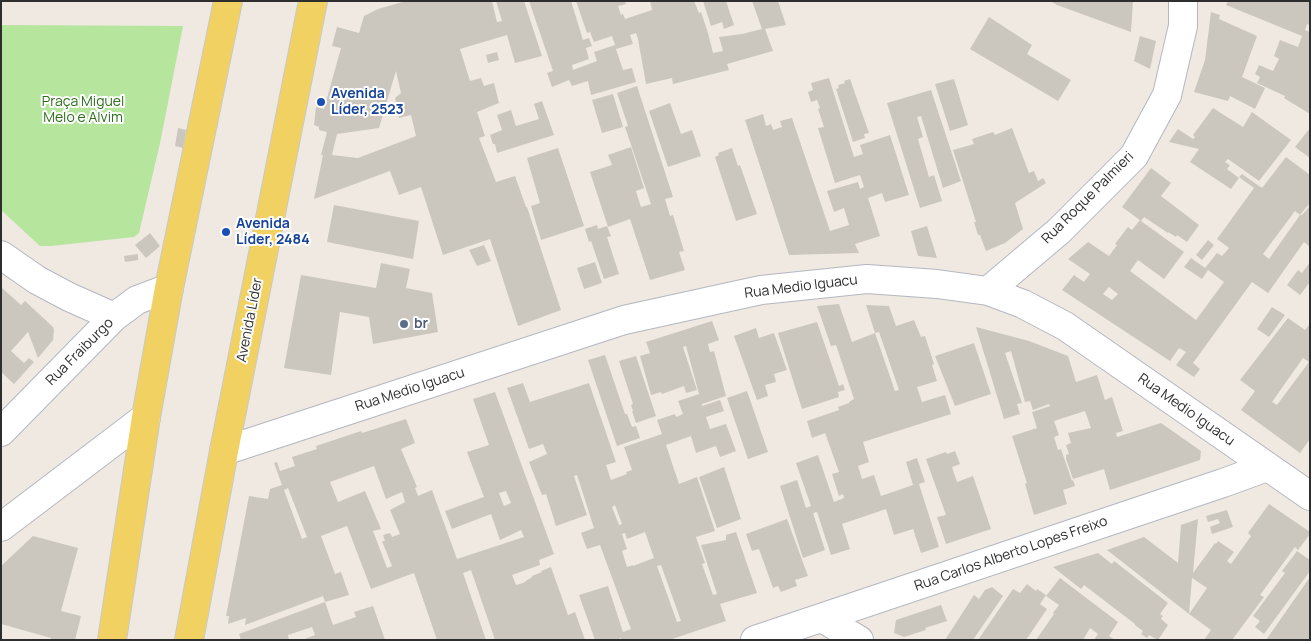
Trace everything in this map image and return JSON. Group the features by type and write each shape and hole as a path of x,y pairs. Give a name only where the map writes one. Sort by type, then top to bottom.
{"main road":[{"path":"112,640 146,417 228,1"},
{"name":"Avenida Líder","path":"189,640 224,451 313,1"}],"street":[{"name":"Rua Roque Palmieri","path":"988,291 1059,231 1134,156 1168,95 1183,26 1183,1"},
{"path":"1,256 36,280 114,317"},
{"name":"Rua Medio Iguacu","path":"224,451 624,320 761,290 867,279 937,284 988,291 1023,304 1065,326 1310,496"},
{"name":"Rua Fraiburgo","path":"1,432 114,317 137,300 170,288"},
{"path":"1,527 146,417"},
{"name":"Rua Carlos Alberto Lopes Freixo","path":"755,640 810,627 1267,467"},
{"path":"810,627 859,640"}],"green space":[{"name":"Praça Miguel Melo e Alvim","path":"1,25 183,26 160,143 139,233 134,237 40,246 1,210"}],"building":[{"path":"406,1 492,1 497,22 502,21 496,1 524,1 542,56 515,63 507,35 460,49 470,81 481,78 484,86 494,83 499,103 477,112 485,136 479,138 496,182 515,176 561,310 518,326 490,239 443,255 421,187 399,195 390,171 314,199 323,155 321,155 327,132 319,130 319,127 314,125 316,107 324,109 341,48 332,46 337,27 359,33 364,16 378,9","holes":["396,71 401,93 395,98 399,118 411,115 416,136 358,158 332,155 337,134 379,128"]},
{"path":"529,1 571,1 583,40 589,38 592,46 586,48 589,59 572,65 573,70 597,61 594,52 615,45 612,36 594,42 590,32 587,33 576,1 625,1 626,4 618,6 621,15 623,14 625,19 652,10 650,1 694,1 699,13 701,12 713,53 723,51 719,37 762,29 752,1 778,1 786,25 765,29 773,51 727,64 729,70 673,84 672,78 646,84 638,39 636,33 630,35 633,44 616,49 623,70 632,68 636,82 591,95 588,81 572,86 569,80 552,87 547,73 553,71"},
{"path":"703,1 726,1 734,25 724,29 722,22 711,26"},
{"path":"1050,1 1133,1 1131,32 1057,5"},
{"path":"1228,1 1310,1 1310,25 1307,24 1305,30 1310,32 1310,114 1284,98 1285,96 1257,83 1260,77 1255,74 1259,65 1273,71 1279,59 1274,56 1280,40 1298,47 1302,36 1226,5"},
{"path":"1211,12 1220,15 1219,19 1257,36 1242,77 1265,88 1255,109 1230,96 1228,101 1194,92 1205,60"},
{"path":"989,17 1032,45 1027,54 1071,80 1058,101 970,49"},
{"path":"1140,36 1156,41 1150,69 1134,61"},
{"path":"497,52 499,60 488,63 486,55"},
{"path":"829,78 854,157 863,154 860,145 890,135 909,195 885,202 882,193 868,198 880,236 855,244 859,253 789,255 745,120 763,114 766,126 771,124 773,130 782,127 780,121 792,118 830,231 849,225 844,208 834,212 827,191 858,182 860,189 864,187 860,175 835,183 818,128 824,127 818,109 820,108 817,100 811,102 808,92 813,90 811,83"},
{"path":"850,79 869,133 864,134 865,138 853,142 836,89 839,88 838,85"},
{"path":"954,79 968,125 950,131 935,84"},
{"path":"637,86 673,197 665,199 670,216 673,215 684,251 679,252 685,270 650,280 630,219 608,227 590,172 612,165 608,155 631,147 644,188 636,191 641,207 651,204 625,127 628,126 617,93"},
{"path":"931,90 961,181 943,188 921,116 917,117 923,137 918,139 929,177 934,175 942,201 920,208 887,103"},
{"path":"613,94 623,127 602,133 592,100"},
{"path":"542,101 554,135 497,153 490,135 502,130 497,115 511,110 516,126 539,119 534,104"},
{"path":"670,103 681,134 692,130 701,156 668,167 649,111"},
{"path":"1213,108 1243,127 1252,112 1291,140 1259,181 1228,159 1225,162 1230,165 1227,169 1239,178 1231,189 1190,162 1199,149 1169,142 1178,129 1193,139 1195,137 1193,135"},
{"path":"178,128 186,130 183,148 175,146"},
{"path":"1012,128 1029,173 1034,171 1038,181 1043,178 1046,183 1015,203 1023,229 1005,243 986,251 980,235 978,235 974,222 976,222 953,150 974,144 972,139 993,132 995,135"},
{"path":"1310,128 1310,158 1295,147"},
{"path":"558,148 584,226 541,240 531,206 540,203 527,158"},
{"path":"732,148 757,214 736,221 715,157 719,155 718,153"},
{"path":"1286,157 1310,175 1310,203 1300,215 1310,206 1310,247 1304,242 1268,293 1252,282 1193,363 1200,369 1194,377 1176,365 1186,352 1179,348 1170,361 1062,290 1074,275 1084,282 1090,274 1068,259 1088,242 1109,256 1117,245 1115,244 1128,227 1132,230 1140,220 1122,207 1151,168 1171,183 1161,196 1199,225 1187,242 1177,235 1176,237 1168,233 1144,217 1141,221 1184,252 1164,279 1138,260 1130,271 1196,320 1224,282 1208,270 1202,279 1184,267 1191,258 1205,268 1217,253 1222,256 1229,248 1217,239 1254,188 1239,177 1242,174 1262,188","holes":["1295,211 1300,215 1269,259 1263,254","1109,287 1118,294 1112,300 1103,294"]},
{"path":"334,205 419,221 413,259 327,242"},
{"path":"597,225 598,229 607,226 611,236 607,237 619,274 604,279 585,229"},
{"path":"927,226 937,258 918,256 911,231"},
{"path":"150,233 160,246 146,258 135,245"},
{"path":"1208,240 1214,245 1202,260 1196,255"},
{"path":"484,245 491,261 477,266 469,250"},
{"path":"138,254 138,260 125,262 124,256"},
{"path":"595,262 602,283 584,289 577,268"},
{"path":"1310,262 1310,282 1300,295 1287,285 1298,270 1302,273"},
{"name":"br","path":"381,263 410,269 406,288 432,293 438,332 373,344 369,317 340,312 331,375 284,368 301,275 376,288"},
{"path":"1,287 21,305 25,301 54,330 53,340 38,358 28,332 11,351 24,363 29,358 34,362 14,384 1,372"},
{"path":"839,304 852,342 875,333 866,305 889,306 896,326 914,320 921,337 925,336 937,381 917,387 922,402 945,395 951,414 863,442 869,462 858,466 862,479 874,475 881,496 913,485 906,462 917,458 925,482 919,484 939,547 921,553 913,529 894,535 886,509 842,524 850,549 831,555 817,512 813,513 825,550 803,558 780,486 797,480 806,508 811,506 796,463 818,455 834,502 844,498 843,494 839,496 832,474 839,472 825,433 812,438 807,421 839,410 838,407 854,399 836,345 831,346 817,306","holes":["879,332 899,390 895,391 875,333"]},
{"path":"1272,307 1285,315 1269,337 1257,329"},
{"path":"1288,318 1305,330 1310,324 1310,439 1300,453 1241,410 1255,391 1240,380","holes":["1303,358 1309,362 1277,405 1272,402"]},
{"path":"712,321 719,340 708,344 710,352 714,351 726,396 702,404 702,406 720,400 724,411 706,417 710,429 726,424 736,451 720,457 716,446 696,453 691,436 666,445 679,484 697,477 715,531 696,537 705,563 702,564 713,595 717,594 701,545 726,540 726,535 736,532 757,593 720,604 726,621 669,640 622,640 621,638 616,640 595,640 579,595 608,586 623,632 631,629 600,545 587,549 581,533 594,528 577,475 574,476 587,515 556,526 546,494 542,495 529,462 547,454 543,444 529,449 507,388 523,383 530,402 589,383 616,462 606,465 611,480 632,470 624,447 662,434 657,420 675,414 676,417 683,414 678,401 699,394 701,401 686,346 683,347 697,390 686,393 684,386 662,394 661,392 651,395 640,356 650,353 646,342","holes":["615,505 622,524 619,525 612,507","645,532 654,558 627,567 622,551 627,549 622,534 625,533 627,539","661,565 681,621 677,622 657,566"]},
{"path":"817,322 839,386 843,384 845,390 838,392 839,397 802,409 778,333"},
{"path":"976,327 1029,341 1068,356 1076,382 1097,375 1105,400 1112,397 1123,431 1116,433 1117,437 1161,423 1201,451 1200,460 1110,490 1104,469 1073,479 1066,459 1066,455 1069,454 1066,445 1071,443 1068,433 1091,428 1085,411 1054,421 1059,435 1054,437 1058,450 1061,449 1075,486 1063,490 1067,504 1034,515 1025,484 1027,483 1012,436 1037,428 1032,412 1050,406 1049,404 1033,410 1030,401 1025,402 1011,351 1005,353 1022,403 1017,404 1020,414 1004,419"},
{"path":"756,328 759,338 774,333 787,370 774,374 776,382 765,385 768,396 757,400 734,336"},
{"path":"974,343 991,394 955,406 935,356"},
{"path":"605,355 625,414 627,414 632,427 636,426 640,438 617,446 588,360"},
{"path":"636,356 656,416 636,423 631,405 633,404 619,361"},
{"path":"747,391 768,452 748,459 727,398"},
{"path":"495,392 554,554 539,560 540,565 512,575 516,585 551,567 568,615 575,612 585,640 495,640 471,570 463,573 486,640 437,640 414,573 371,589 347,526 321,536 335,574 341,572 349,595 325,602 323,596 245,625 246,618 228,624 229,616 226,616 249,496 268,499 270,489 282,485 274,463 277,462 280,471 295,466 292,457 317,449 316,446 361,431 362,433 406,419 415,443 401,449 417,487 415,488 418,496 432,490 457,559 524,537 521,530 500,540 491,514 452,529 445,511 484,497 467,452 489,445 473,399","holes":["374,466 386,499 402,492 405,502 390,510 400,534 392,537 390,533 383,535 385,541 382,541 392,566 387,568 373,531 381,529 365,491 338,502 330,482","288,488 307,537 302,539 284,490","506,491 511,503 504,506 499,493"]},
{"path":"955,451 960,464 952,467 957,482 973,476 991,529 946,544 937,517 946,515 926,459"},
{"path":"724,467 741,519 717,528 699,477"},
{"path":"1269,504 1310,532 1298,550 1295,547 1260,595 1264,597 1232,640 1204,640 1211,630 1189,614 1107,550 1144,537 1178,563 1181,525 1198,519 1193,573 1218,541 1234,552 1227,561 1231,564 1251,536 1248,533","holes":["1192,578 1207,588 1189,614"]},
{"path":"1227,510 1233,527 1212,534 1210,527 1220,523 1218,519 1208,522 1206,516"},
{"path":"787,519 808,576 795,580 797,586 781,592 778,586 773,588 759,549 752,551 746,534"},
{"path":"33,536 78,548 61,611 81,616 75,640 51,640 51,638 1,624 1,566"},
{"path":"1297,551 1310,560 1310,571 1264,634 1255,627 1260,621 1253,616 1285,573 1282,571"},
{"path":"1098,553 1112,564 1114,561 1168,603 1160,614 1163,616 1161,619 1168,625 1158,640 1149,635 1147,638 1141,634 1143,631 1135,624 1084,585 1081,589 1053,567"},
{"path":"1310,577 1310,640 1266,640"},
{"path":"1060,578 1118,622 1109,636 1115,640 1094,640 1098,634 1090,628 1083,640 1036,640 1059,605 1046,596"},
{"path":"1027,584 1036,591 1037,589 1046,595 1040,604 1047,609 1026,640 978,640 1013,589 1020,593"},
{"path":"992,587 1003,596 973,640 945,640 974,595 979,599 985,590"},
{"path":"325,602 333,625 356,617 354,612 373,606 385,640 302,640 315,635 312,627 288,635 289,640 241,640 239,634"},
{"path":"941,605 947,621 904,637 894,633 896,620"}],"place":[{"name":"Avenida Líder, 2523","path":"321,102"},
{"name":"Avenida Líder, 2484","path":"226,232"},
{"name":"br","path":"404,324"}]}
